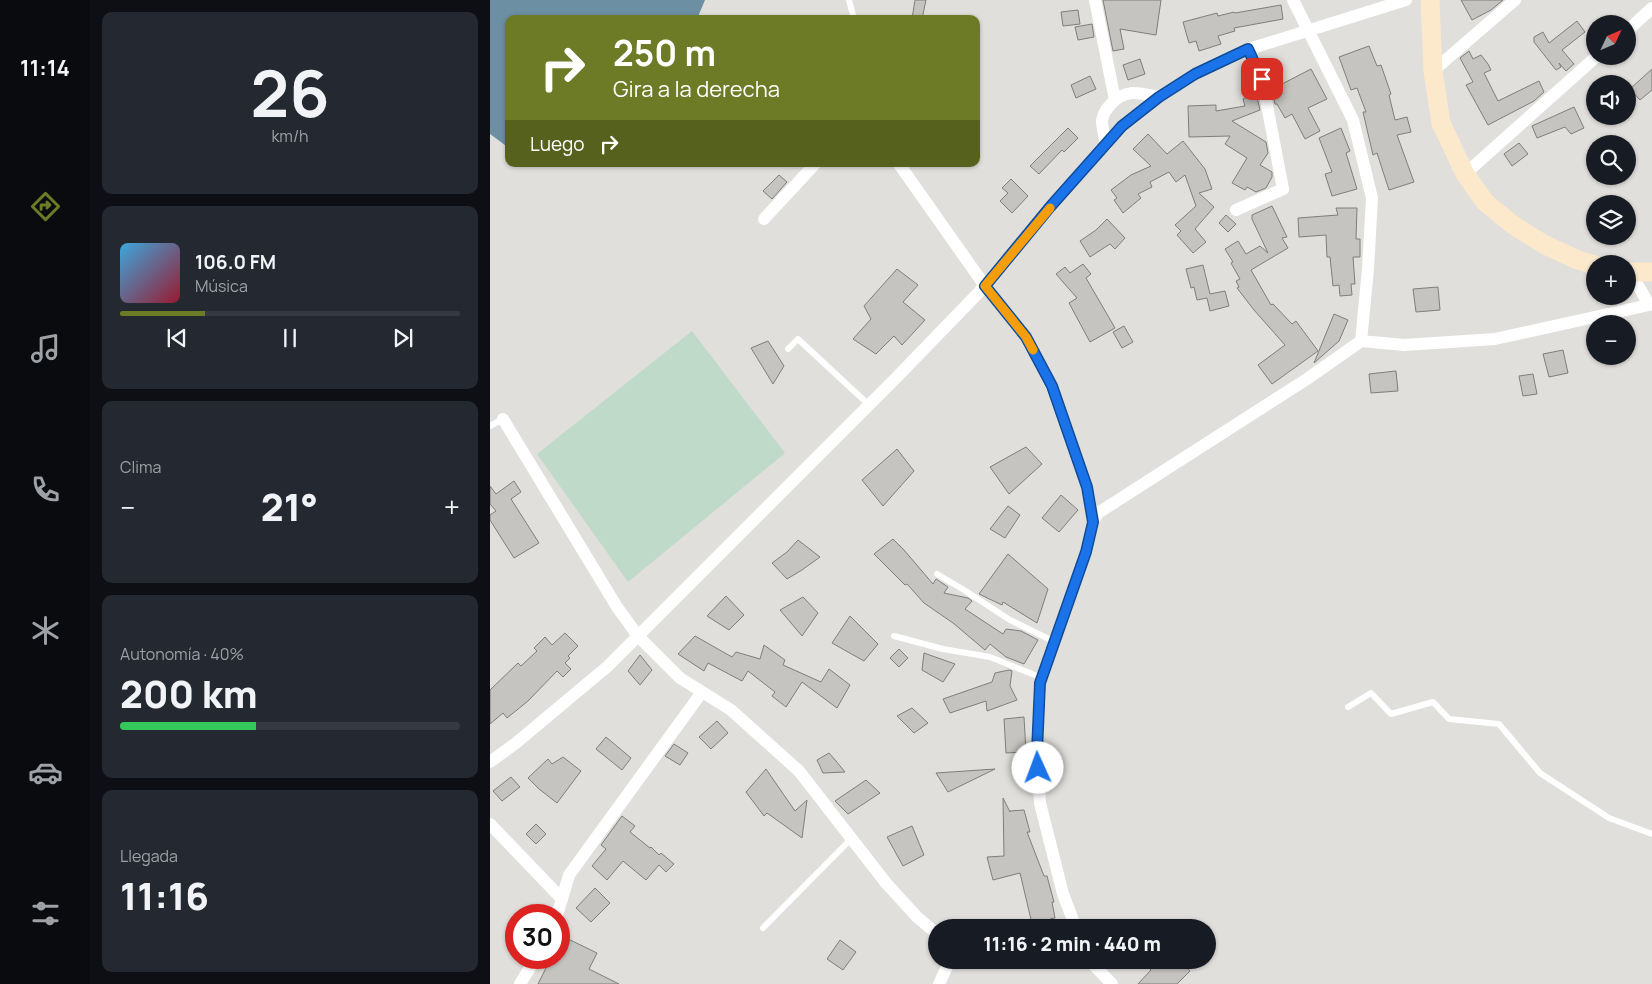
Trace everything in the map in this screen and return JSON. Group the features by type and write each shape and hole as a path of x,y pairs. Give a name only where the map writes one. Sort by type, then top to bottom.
{"main road":[{"path":"1430,0 1433,71 1441,122 1464,174 1485,202 1513,225 1545,245 1586,262"},
{"path":"1636,273 1652,272"}],"street":[{"path":"1095,0 1115,100"},
{"path":"1293,0 1353,120 1372,198 1361,341"},
{"path":"490,762 516,743 608,666 638,636 985,286 1050,207 1122,126 1159,97 1195,74 1248,49 1406,0"},
{"path":"1433,71 1515,0"},
{"path":"1636,23 1652,8"},
{"path":"1236,210 1283,189 1262,79 1248,49"},
{"path":"1464,174 1587,65"},
{"path":"1106,144 1102,122 1105,110 1115,100 1124,94 1141,93 1159,97"},
{"path":"764,219 812,167"},
{"path":"901,167 985,286 1026,337 1052,386 1087,487 1093,522"},
{"path":"1072,919 1062,894 1040,803 1037,751 1040,683 1086,552 1093,522 1098,513 1307,379 1361,341 1404,345 1495,338 1650,304 1636,284"},
{"path":"503,420 617,607 638,636 680,678 731,710 799,771 886,884 928,926"},
{"path":"560,904 569,875 702,692"},
{"path":"490,824 562,899"},
{"path":"520,984 529,969"},
{"path":"939,984 946,969"},
{"path":"1098,969 1112,984"}],"lane":[{"path":"849,0 853,15"},
{"path":"788,349 798,339 868,404"},
{"path":"490,426 503,420"},
{"path":"937,574 1010,620 1055,642"},
{"path":"894,636 943,649 990,657 1042,678"},
{"path":"1348,708 1371,693 1391,714 1433,702 1449,719 1499,724 1540,773 1609,818 1652,834"},
{"path":"763,928 851,839"}],"green space":[{"path":"692,331 785,453 628,582 537,454"}],"water":[{"path":"490,0 705,0 699,15 505,15 505,145 490,134"}],"building":[{"path":"915,0 926,0 923,15 913,15"},
{"path":"1103,0 1161,0 1156,35 1120,29 1124,49 1113,51"},
{"path":"1461,0 1503,0 1491,10 1472,20"},
{"path":"1281,5 1283,19 1234,28 1235,31 1218,36 1221,44 1199,51 1196,41 1189,43 1183,22 1217,13 1218,16"},
{"path":"1078,10 1080,24 1063,26 1061,12"},
{"path":"1577,21 1585,32 1562,50 1574,64 1566,71 1559,63 1561,67 1556,70 1534,42 1534,37 1543,32 1549,43"},
{"path":"1092,24 1094,37 1078,40 1075,27"},
{"path":"1369,46 1377,66 1381,65 1391,94 1389,95 1395,120 1407,117 1411,132 1397,135 1414,182 1389,190 1377,153 1373,155 1363,112 1366,112 1357,88 1351,90 1339,57"},
{"path":"1469,51 1473,59 1481,55 1488,64 1491,70 1484,73 1498,101 1539,81 1544,92 1534,101 1488,125 1466,85 1473,82 1460,58"},
{"path":"1140,59 1145,74 1128,80 1123,65"},
{"path":"1311,69 1327,99 1308,108 1320,131 1305,139 1292,114 1285,118 1277,104 1275,104 1272,90"},
{"path":"1652,69 1652,90 1640,100 1636,96 1636,84"},
{"path":"1090,76 1096,89 1076,98 1071,85"},
{"path":"1256,93 1260,110 1232,121 1266,142 1268,153 1260,165 1272,172 1272,177 1266,188 1256,192 1247,187 1245,190 1232,183 1247,158 1225,144 1230,136 1189,137 1188,106 1216,105 1216,111 1245,106 1243,99"},
{"path":"1574,107 1584,128 1571,134 1565,127 1537,138 1532,126"},
{"path":"1068,128 1078,138 1064,152 1062,150 1039,174 1030,166"},
{"path":"1341,128 1350,151 1346,153 1357,189 1332,196 1325,174 1332,172 1319,138"},
{"path":"1148,134 1167,154 1183,141 1205,169 1212,189 1199,193 1214,207 1195,229 1206,242 1193,253 1177,235 1181,231 1175,225 1196,206 1185,175 1176,182 1169,172 1150,182 1152,187 1138,194 1141,198 1123,213 1114,200 1117,198 1111,190 1131,175 1151,166 1133,149"},
{"path":"1519,143 1528,154 1512,166 1504,154"},
{"path":"779,175 787,182 772,199 763,191"},
{"path":"1011,179 1028,196 1012,213 1000,201 1008,193 1002,188"},
{"path":"1272,206 1287,237 1282,238 1288,248 1251,270 1271,305 1273,304 1292,324 1296,321 1318,351 1272,384 1258,365 1285,345 1237,288 1239,287 1236,281 1240,279 1225,249 1238,241 1246,254 1260,246 1268,253 1252,219 1252,215"},
{"path":"1336,208 1357,208 1356,239 1360,239 1360,257 1353,257 1355,284 1351,284 1352,295 1340,296 1339,285 1333,286 1330,257 1327,257 1326,235 1299,237 1298,218 1338,215"},
{"path":"1226,215 1236,224 1228,232 1219,223"},
{"path":"1107,219 1125,238 1115,249 1110,244 1090,257 1080,241 1096,230"},
{"path":"1083,264 1091,274 1086,278 1115,328 1090,342 1069,303 1077,298 1056,274 1065,267 1070,273"},
{"path":"1203,265 1210,294 1225,291 1229,306 1210,311 1207,298 1197,300 1194,287 1191,288 1186,269"},
{"path":"897,269 918,285 903,302 925,320 902,345 894,336 876,354 853,339 871,319 864,306"},
{"path":"1438,287 1440,310 1416,312 1413,289"},
{"path":"1334,314 1348,320 1339,341 1314,363"},
{"path":"1124,326 1133,342 1122,348 1113,332"},
{"path":"768,341 784,366 773,384 751,348"},
{"path":"1563,350 1568,373 1549,377 1543,354"},
{"path":"1396,371 1398,391 1371,393 1369,374"},
{"path":"1533,374 1537,394 1523,396 1519,376"},
{"path":"1026,447 1042,464 1009,494 990,467"},
{"path":"897,449 914,471 883,506 862,480"},
{"path":"514,481 521,492 511,499 539,543 514,558 490,520 490,515 496,511 490,504 490,486 496,494"},
{"path":"1061,495 1078,510 1059,532 1042,518"},
{"path":"1008,506 1020,515 1005,538 990,529"},
{"path":"893,539 933,584 936,579 948,587 944,593 968,598 972,601 965,609 1003,634 1006,629 1021,631 1038,640 1024,664 1006,657 990,644 985,650 953,623 924,603 907,584 905,585 874,554"},
{"path":"798,540 820,557 787,579 772,563 787,552"},
{"path":"1008,554 1048,589 1037,623 1003,602 1002,605 979,594"},
{"path":"726,596 744,615 729,630 707,616"},
{"path":"803,597 818,613 802,636 780,610"},
{"path":"850,616 878,644 864,661 832,643"},
{"path":"565,633 578,646 568,656 570,658 565,663 571,669 563,677 557,671 528,701 507,718 503,713 490,724 490,690 518,663 521,666 537,651 534,648 545,637 552,645"},
{"path":"695,636 732,657 736,652 760,659 764,645 785,660 783,665 821,682 829,669 850,685 837,708 802,682 786,707 772,696 775,692 748,671 742,681 708,663 704,671 678,654"},
{"path":"899,649 908,658 899,667 890,658"},
{"path":"924,653 955,664 943,682 922,670"},
{"path":"640,655 652,670 640,685 628,671"},
{"path":"1012,671 1010,686 1017,700 987,711 986,701 950,713 943,699 992,682 995,673"},
{"path":"912,708 928,723 914,733 897,716"},
{"path":"1024,717 1026,752 1006,753 1004,719"},
{"path":"717,721 728,733 711,749 699,737"},
{"path":"606,737 631,758 622,770 596,749"},
{"path":"674,744 688,753 680,765 665,756"},
{"path":"829,753 845,772 823,773 817,760"},
{"path":"563,757 581,771 557,803 528,778 548,759 552,764"},
{"path":"766,769 795,811 807,800 802,838 767,813 764,816 746,792"},
{"path":"995,769 948,792 936,773"},
{"path":"511,777 520,787 502,801 493,791"},
{"path":"866,780 880,793 848,814 835,801"},
{"path":"1003,798 1010,812 1024,810 1030,832 1027,832 1044,876 1047,876 1054,902 1052,902 1055,918 1031,919 1020,873 993,880 987,857 1004,856"},
{"path":"622,816 635,826 630,832 659,855 661,853 674,864 666,872 659,865 646,880 623,861 607,880 592,866 606,849 601,845"},
{"path":"536,824 546,834 536,844 526,834"},
{"path":"912,826 924,855 903,866 887,837"},
{"path":"595,888 610,903 591,922 576,908"},
{"path":"570,940 597,953 589,969 619,984 538,984 546,969 570,969"},
{"path":"840,940 856,952 843,970 827,959"},
{"path":"1188,969 1190,971 1177,984 1138,984 1151,970"}],"slow traffic":[{"path":"1033,350 1026,337 985,286 1050,208"}],"route":[{"path":"1038,768 1040,683 1086,552 1093,522 1087,487 1052,386 1026,337 985,286 1050,207 1122,126 1159,97 1195,74 1248,49 1262,79"}]}
